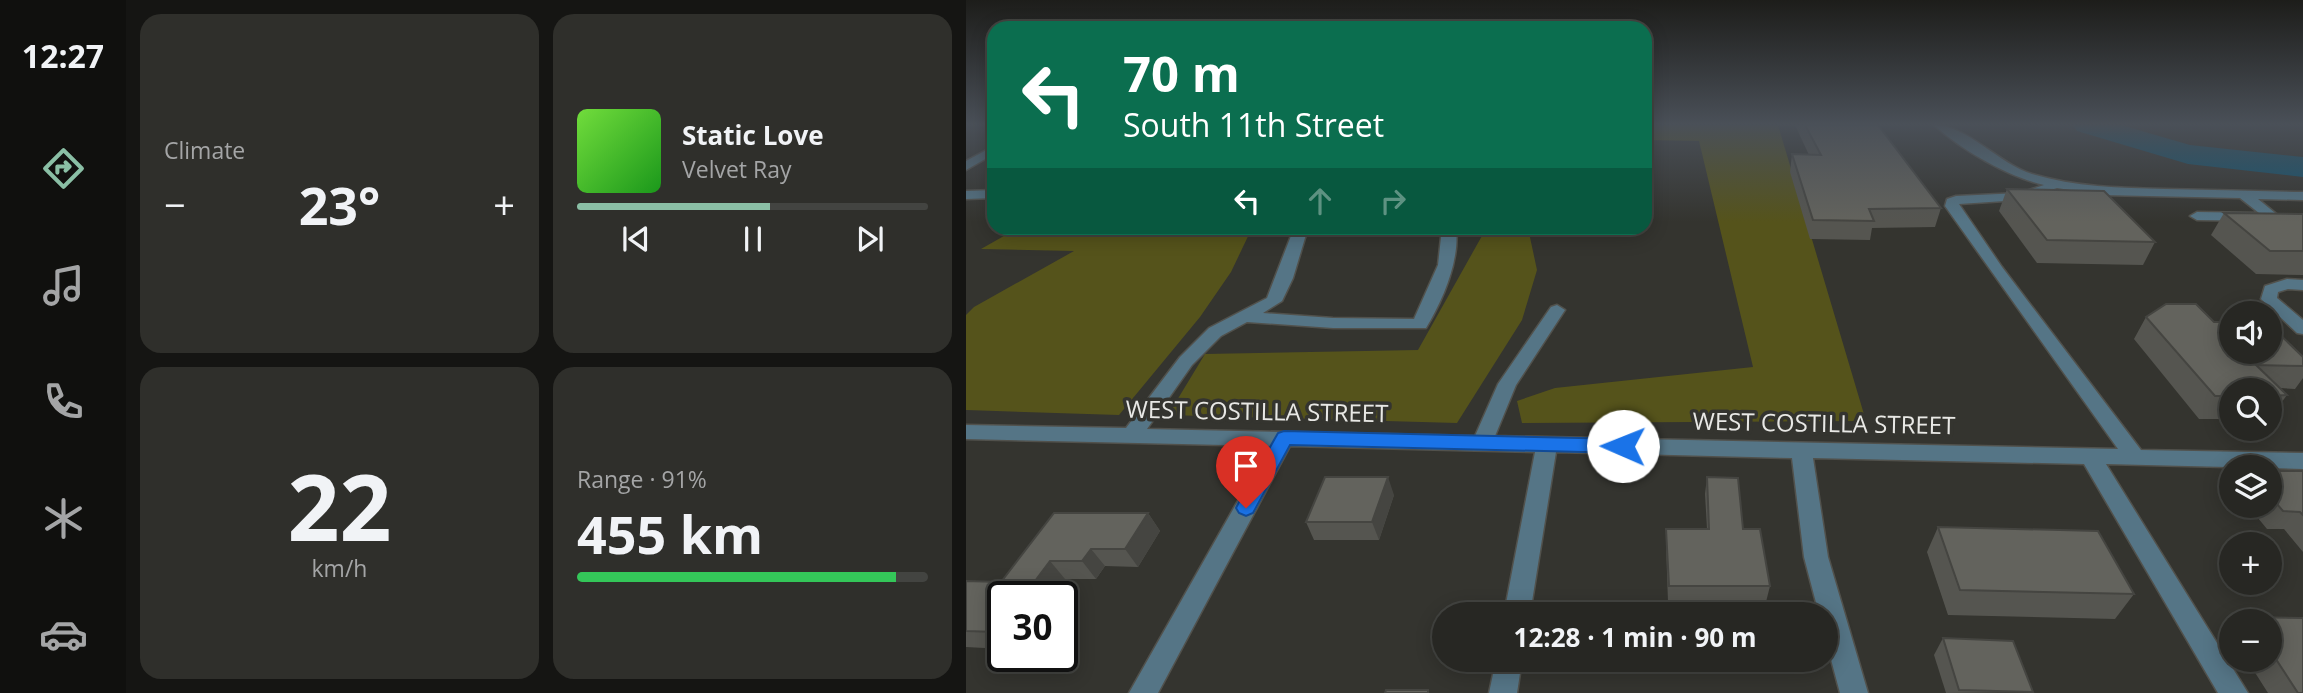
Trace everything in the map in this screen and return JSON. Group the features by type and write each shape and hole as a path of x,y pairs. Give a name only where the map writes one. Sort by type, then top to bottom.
{"street":[{"path":"1990,157 2027,177 2104,191 2303,196"},
{"path":"2055,184 2044,191 2018,196 1956,200 1952,202 1952,206 2027,315 2078,377 2135,457"},
{"path":"966,195 987,194"},
{"path":"2197,216 2278,217 2243,194"},
{"path":"1132,435 1186,361 1215,332 1274,301 1286,278 1299,235"},
{"path":"1247,317 1333,323 1420,324 1447,260 1451,243 1449,235"},
{"path":"2303,285 2287,284 2271,289 2269,299 2303,329"},
{"path":"1482,443 1507,384 1557,310"},
{"name":"WEST COSTILLA STREET","path":"966,432 2303,461"},
{"path":"1143,693 1284,438"},
{"path":"1519,602 1547,444"},
{"path":"1801,450 1815,557 1854,693"},
{"path":"2090,456 2234,693"},
{"path":"1503,693 1507,672"}],"shaded area":[{"path":"1703,157 1788,157 1866,421 1522,423 1517,401 1555,388 1753,367"},
{"path":"1006,235 1249,235 1231,272 1200,317 1119,415 966,410 966,315 974,307 1074,251 981,249"},
{"path":"1482,235 1530,235 1537,270 1522,320 1457,423 1168,415 1205,354 1418,350"}],"building":[{"path":"1793,157 1903,157 1941,208 1869,209 1874,221 1813,220"},
{"path":"2007,189 2104,191 2155,242 2047,240"},
{"path":"2224,213 2303,214 2303,251 2270,251"},
{"path":"2166,304 2196,304 2214,322 2219,322 2219,364 2282,364 2282,337 2303,357 2303,366 2256,365 2269,378 2219,378 2219,396 2215,396 2146,317"},
{"path":"2282,471 2303,471 2303,515 2300,512 2283,511"},
{"path":"1325,477 1388,477 1372,522 1306,522"},
{"path":"1707,477 1738,478 1743,529 1760,529 1770,586 1669,586 1666,529 1709,529"},
{"path":"1054,513 1148,513 1125,549 1091,549 1082,561 1050,561 1035,581 1002,581"},
{"path":"1938,527 2098,531 2134,594 1960,590"},
{"path":"966,581 987,582 987,632 966,631"},
{"path":"2282,618 2303,618 2303,693 2298,693 2282,668"},
{"path":"1943,638 2013,641 2033,692 1959,690"},
{"path":"1386,690 1428,690 1428,693 1385,693"}],"waterway":[{"path":"2218,157 2303,167"}],"route":[{"path":"1246,508 1284,438 1623,446"}]}
